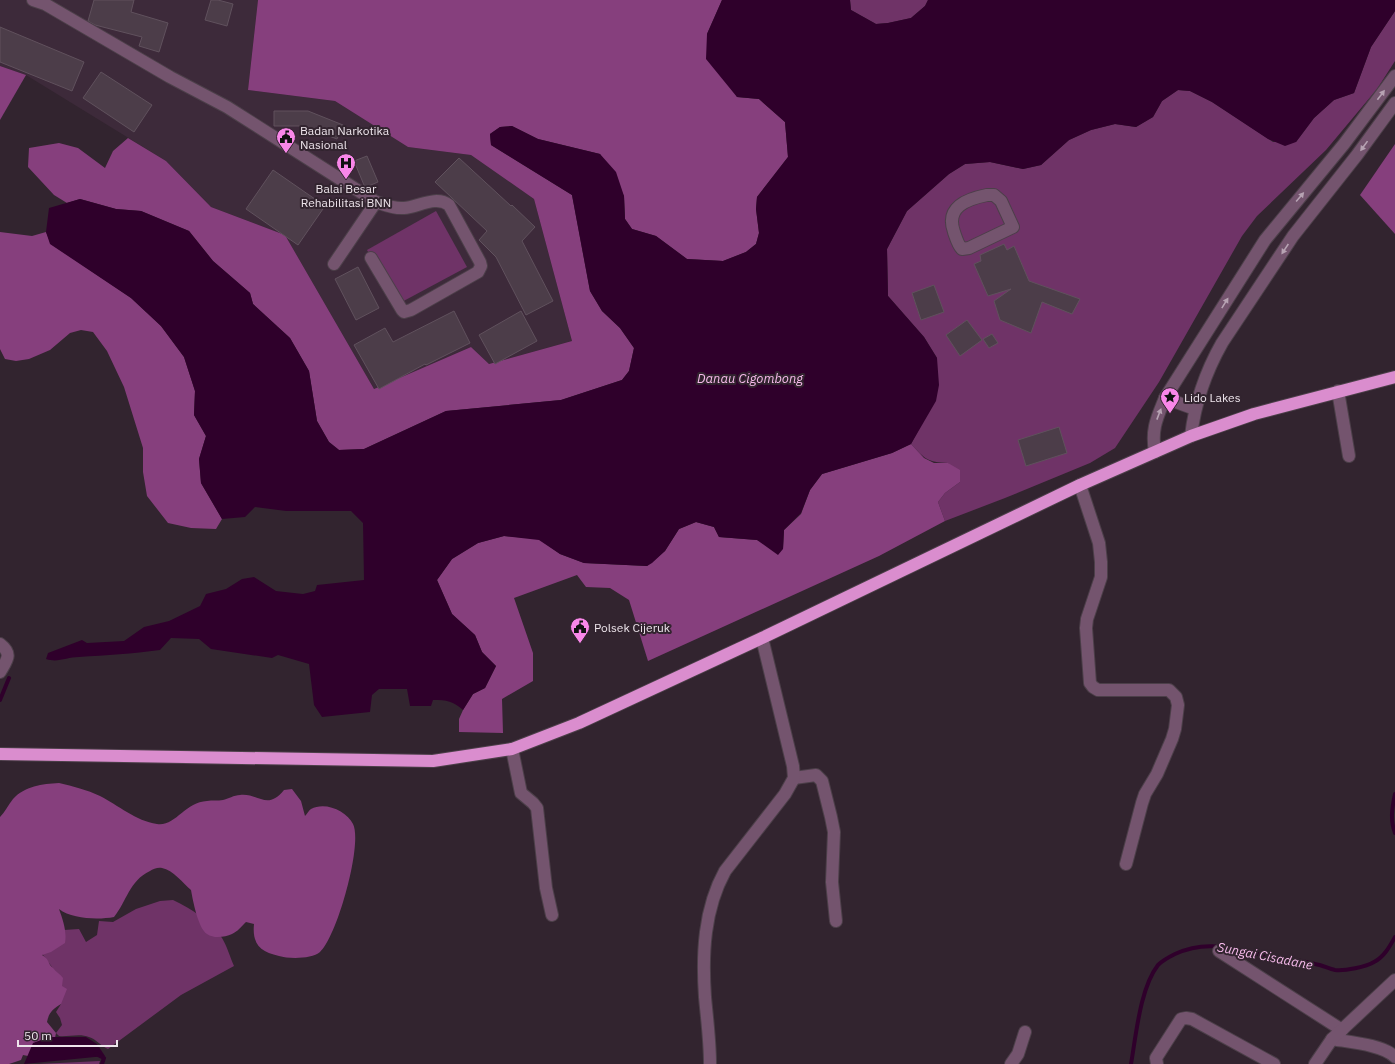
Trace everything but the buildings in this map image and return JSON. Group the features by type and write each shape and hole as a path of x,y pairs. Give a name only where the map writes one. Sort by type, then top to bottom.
{"highway":[{"path":"0,754 433,761 512,749 579,723 762,638 1080,485 1191,436 1254,414 1395,377"}],"street":[{"path":"41,1 170,77 227,107 376,202 402,208 436,201 446,203 449,205 481,266 478,272 411,310 404,312 370,258"},
{"path":"1155,452 1153,440 1155,425 1165,398 1265,240 1344,144 1395,76"},
{"path":"1191,436 1194,409 1211,365 1222,343 1294,236 1395,103"},
{"path":"994,195 998,197 1013,227 988,239 969,248 962,249 952,226 952,217 955,209 968,201 981,196 994,195"},
{"path":"334,264 376,202"},
{"path":"1193,354 1211,365"},
{"path":"1338,391 1349,456"},
{"path":"1165,398 1194,409"},
{"path":"1080,485 1099,543 1101,562 1101,577 1087,619 1086,628 1090,683 1098,690 1169,690 1176,697 1178,705 1172,739 1157,774 1145,794 1126,864"},
{"path":"710,1064 710,1046 704,981 704,958 707,920 710,907 718,883 725,871 786,794 794,778 793,766 762,638"},
{"path":"0,644 6,649 8,654 7,660 0,672"},
{"path":"512,749 521,793 537,808 546,888 552,915"},
{"path":"794,778 816,775 822,781 834,832 832,882 836,921"},
{"path":"1219,951 1342,1030"},
{"path":"1316,1064 1322,1059 1332,1039 1395,980"},
{"path":"1157,1064 1156,1058 1181,1019 1186,1018 1192,1019 1274,1064"},
{"path":"1011,1064 1018,1054 1025,1032"},
{"path":"1332,1039 1382,1049 1391,1053 1395,1057"}],"shaded area":[{"name":"Balai Besar Rehabilitasi BNN","path":"0,0 258,0 248,90 335,101 408,147 471,155 534,199 572,341 489,364 471,347 374,389 285,235 211,207 166,161 26,75 0,66"},
{"path":"258,0 722,0 707,34 737,97 759,99 785,122 788,157 757,197 756,209 759,233 756,244 746,252 723,261 687,259 656,236 632,229 625,219 624,196 600,154 538,139 512,126 500,127 490,134 491,145 572,195 590,291 602,311 620,328 634,348 629,371 622,380 561,400 446,411 364,449 339,450 329,442 317,421 309,371 290,338 253,304 250,293 213,261 189,231 141,211 116,209 80,199 67,203 54,195 28,167 29,148 59,143 78,148 105,168 113,151 128,138 166,161 211,207 285,235 374,389 471,347 489,364 572,341 534,199 471,155 408,147 335,101 248,90"},
{"path":"850,0 928,0 925,6 911,18 876,24 851,10"},
{"path":"1395,11 1395,61 1377,89 1326,150 1257,216 1242,236 1159,382 1115,448 1090,463 945,521 938,502 945,493 960,482 948,463 935,462 927,459 911,444 918,431 937,358 924,337 888,296 887,249 907,211 949,174 965,164 990,162 1023,169 1041,165 1069,140 1091,130 1115,124 1136,127 1153,117 1162,101 1178,90 1190,91 1212,102 1273,142 1296,142 1314,118 1334,100 1354,93 1371,47"},
{"path":"0,66 26,75 0,120"},
{"path":"1395,144 1395,234 1360,195"},
{"path":"436,211 467,267 398,304 367,250"},
{"path":"0,232 32,236 46,232 51,244 131,298 161,326 184,357 195,391 194,415 206,436 199,459 201,483 222,519 216,529 191,528 168,523 147,496 143,472 143,448 124,387 107,351 93,332 81,330 70,333 50,350 29,359 16,361 5,359 0,349"},
{"path":"911,444 924,458 934,463 948,463 960,470 960,482 945,493 938,502 945,521 879,556 648,661 629,600 610,588 586,587 577,575 514,598 533,653 533,681 502,699 503,733 459,732 459,719 463,710 473,694 485,688 496,666 482,652 475,635 452,614 437,580 452,559 478,543 504,536 539,539 560,554 584,563 647,566 665,551 679,529 696,522 714,527 719,537 757,540 783,549 784,530 801,514 810,490 822,474 892,453"},
{"path":"59,783 80,788 95,794 142,820 157,824 169,822 192,805 199,802 223,800 240,795 247,795 268,800 278,796 284,790 292,789 301,801 305,816 310,810 323,806 341,811 353,824 355,835 354,850 347,890 341,910 327,943 320,952 312,956 288,958 267,952 259,946 254,937 254,924 246,922 236,932 226,936 210,936 201,926 191,890 170,871 160,868 154,869 137,880 114,917 78,917 59,909 65,930 65,943 51,952 42,955 63,978 62,986 67,989 61,1004 52,1011 47,1022 56,1033 54,1043 33,1057 23,1055 21,1060 9,1064 0,1064 0,817 13,799 28,788"},
{"path":"173,900 187,907 212,926 224,941 234,966 181,995 108,1049 94,1039 85,1036 59,1036 56,1033 62,1025 56,1012 61,1004 52,967 38,948 64,930 79,929 86,942 97,935 99,921 113,922 136,909 160,901"},
{"path":"100,1061 99,1064 39,1064"}],"water":[{"name":"Danau Cigombong","path":"722,0 850,0 851,10 876,24 911,18 925,6 928,0 1395,0 1395,11 1371,47 1354,93 1334,100 1314,118 1296,142 1285,146 1268,139 1212,102 1190,91 1178,90 1162,101 1153,117 1136,127 1115,124 1091,130 1069,140 1041,165 1023,169 990,162 965,164 949,174 907,211 887,249 888,296 924,337 937,358 939,385 936,401 911,444 892,453 822,474 810,490 801,513 784,530 783,549 778,555 757,540 719,537 714,527 696,522 679,529 665,551 647,566 584,563 560,554 539,540 504,536 478,543 452,559 437,580 452,614 475,635 482,652 496,666 485,688 473,694 463,710 453,703 442,700 433,700 431,706 410,706 407,689 379,689 372,695 370,712 322,717 314,705 309,664 278,655 272,658 211,649 199,639 171,638 160,650 75,657 59,660 46,659 48,653 82,640 87,643 124,641 144,627 169,621 200,606 206,594 226,589 242,579 254,577 276,591 303,594 315,591 317,585 364,580 363,523 351,511 286,511 255,507 245,517 222,519 201,483 199,459 206,436 194,415 195,391 184,357 161,326 131,298 50,244 46,232 49,208 80,199 116,209 141,211 189,231 213,261 250,293 253,304 290,338 309,371 317,421 329,442 339,450 364,449 446,411 561,400 622,380 629,371 634,348 620,328 602,311 590,291 572,195 491,145 490,134 500,127 512,126 538,139 600,154 616,172 624,196 625,219 632,229 656,236 687,259 723,261 746,252 756,244 759,233 756,209 757,197 788,157 785,122 759,99 737,97 706,59 707,34"},
{"path":"49,1037 86,1037 97,1044 105,1056 24,1064 33,1043"}],"waterway":[{"path":"0,700 9,678"},
{"name":"Sungai Cisadane","path":"1395,794 1392,814 1392,823 1395,833"},
{"name":"Sungai Cisadane","path":"1131,1064 1137,1026 1147,986 1158,965 1175,954 1187,949 1198,947 1220,947 1320,965 1335,970 1344,970 1366,966 1378,960 1395,937"},
{"path":"96,1054 104,1058 102,1064"}],"place":[{"name":"Badan Narkotika Nasional","path":"286,154"},
{"name":"Balai Besar Rehabilitasi BNN","path":"346,180"},
{"name":"Lido Lakes","path":"1170,414"},
{"name":"Polsek Cijeruk","path":"580,644"}]}
